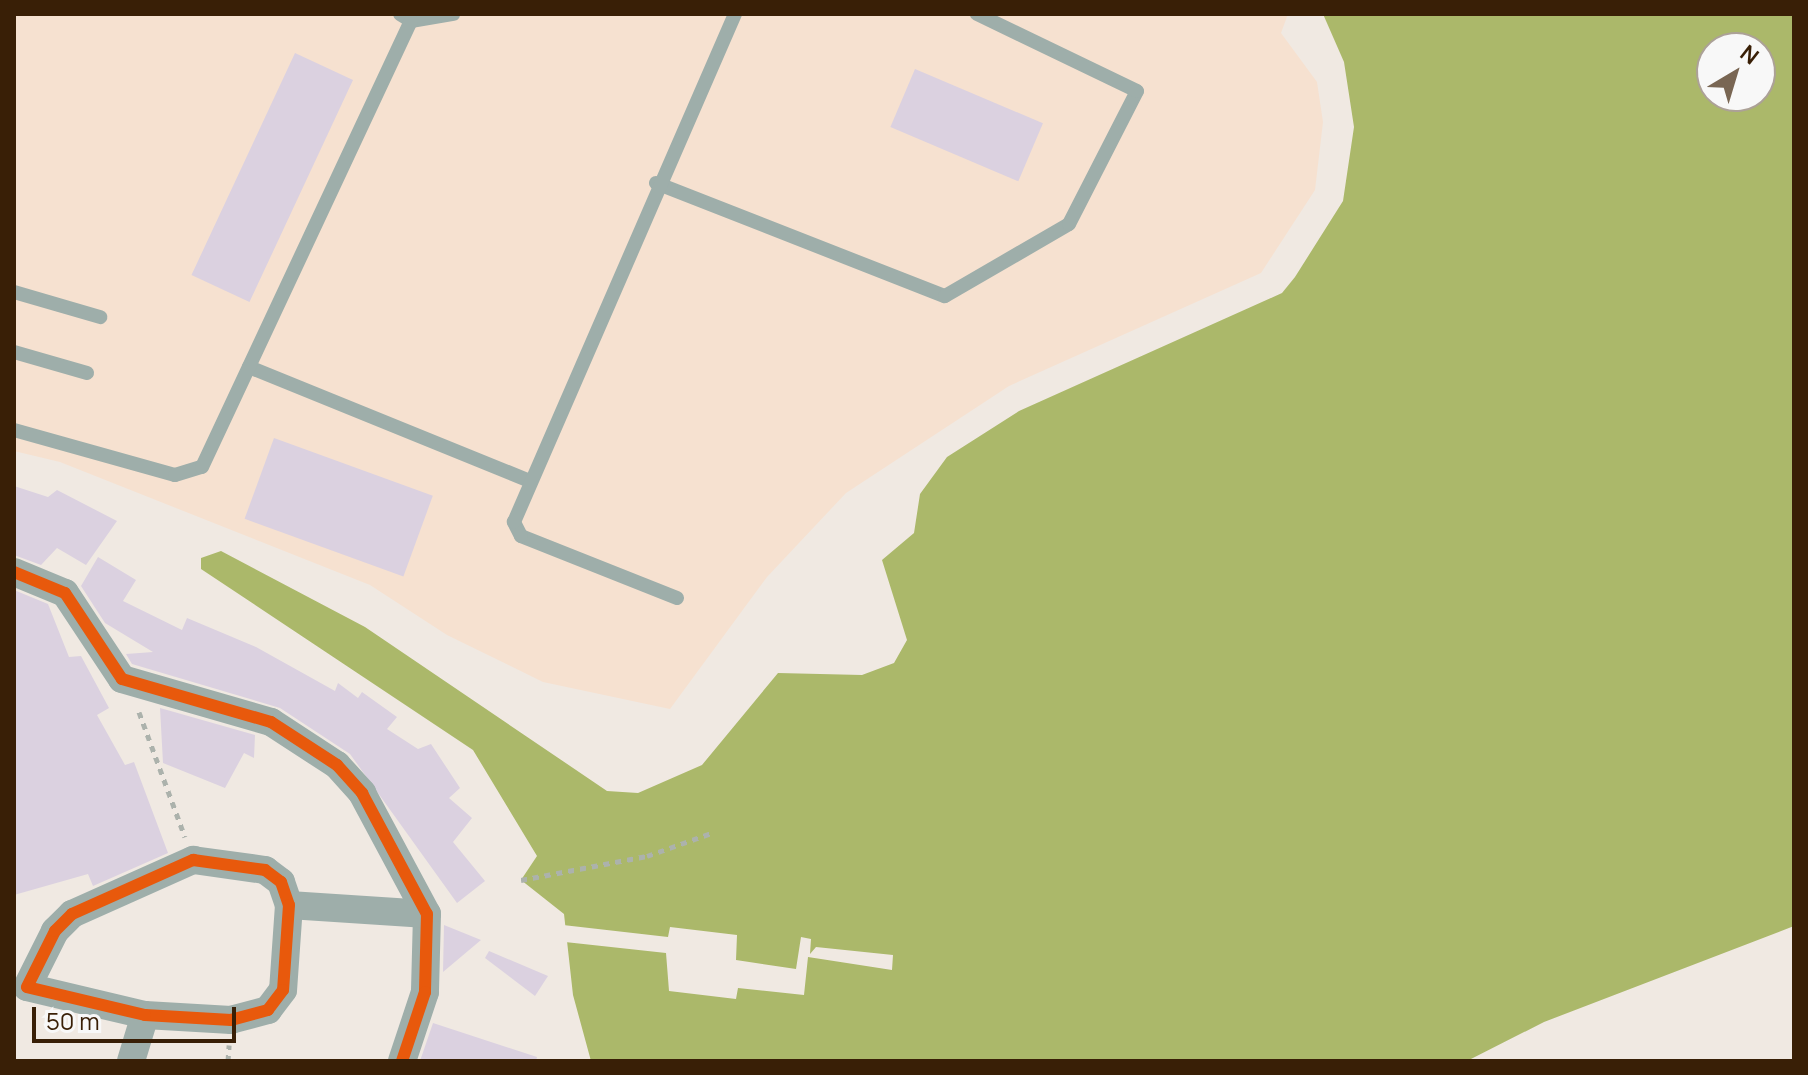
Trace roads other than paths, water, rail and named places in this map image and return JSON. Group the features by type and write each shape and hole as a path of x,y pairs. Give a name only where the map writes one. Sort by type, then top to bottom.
{"street":[{"path":"27,575 69,599 122,679 271,722 337,765 397,845 427,914 425,992 402,1061"},
{"path":"193,860 265,870 281,882 289,905 283,990 268,1010 231,1020 145,1015 21,996 55,931 72,914 193,860"},
{"path":"289,905 427,914"},
{"path":"131,1061 145,1015"}],"lane":[{"path":"14,430 187,475 202,467 406,18 453,14"},
{"path":"677,598 521,536 514,522 656,183 735,14"},
{"path":"656,183 945,296 1069,224 1137,91 977,14"},
{"path":"14,292 100,317"},
{"path":"14,352 87,373"},
{"path":"249,367 530,481"}]}
